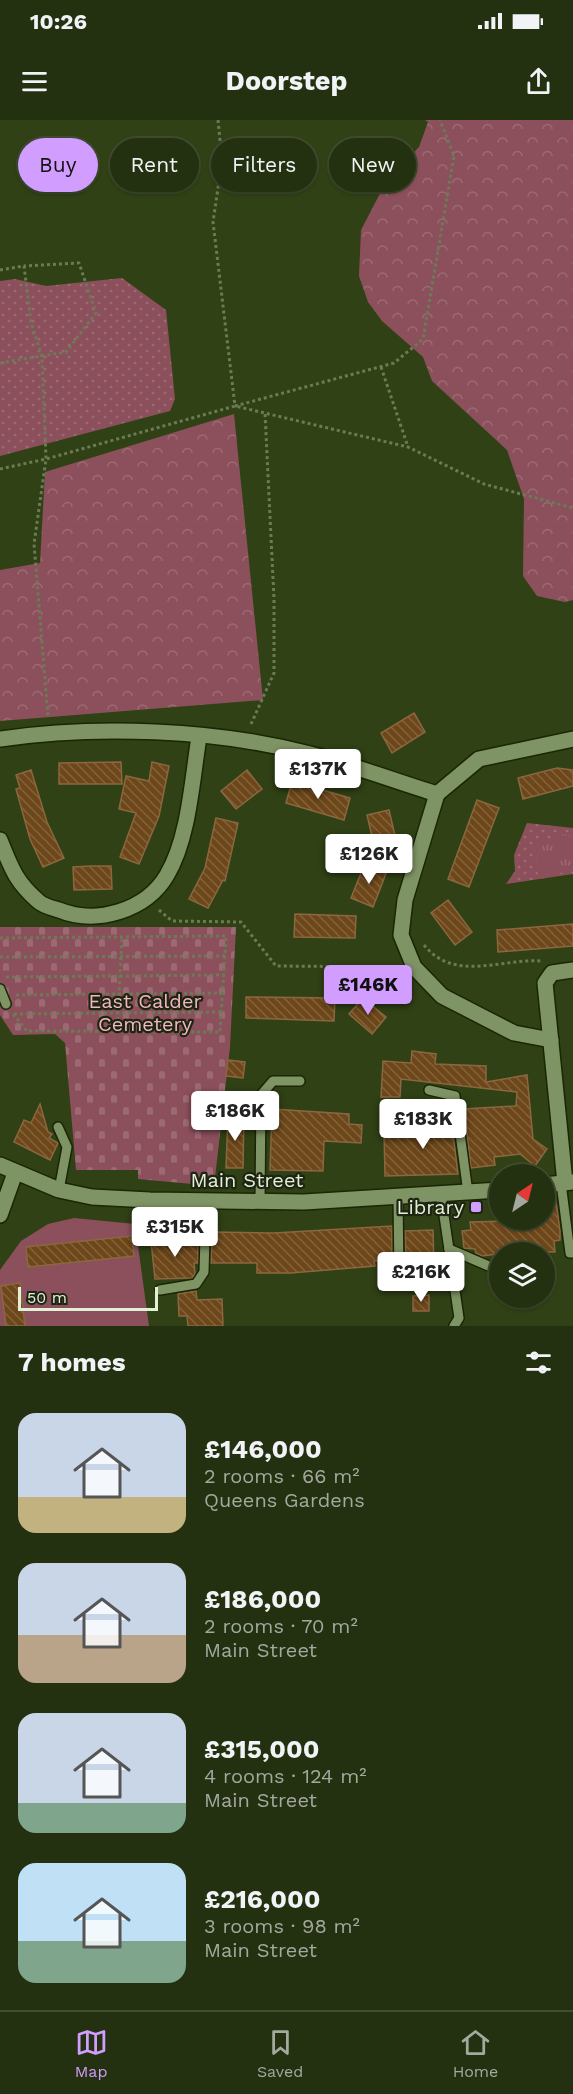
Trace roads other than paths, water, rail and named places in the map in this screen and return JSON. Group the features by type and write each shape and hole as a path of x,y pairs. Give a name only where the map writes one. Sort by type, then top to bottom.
{"street":[{"path":"0,739 49,732 118,730 244,742 309,753 437,794"},
{"path":"0,840 15,878 40,903 76,917 119,913 146,899 166,877 179,852 199,737"},
{"path":"551,1040 514,1033 442,996 414,967 401,935 405,900 437,794 479,759 573,739"},
{"path":"566,1183 545,983 552,973 573,970"},
{"name":"Main Street","path":"0,1165 59,1190 92,1197 260,1203 489,1191"},
{"path":"0,1215 5,1193 15,1173"}],"lane":[{"path":"260,1203 261,1095 273,1081 300,1081"},
{"path":"429,1090 455,1096 468,1193"},
{"path":"58,1127 67,1147 59,1190"},
{"path":"566,1183 570,1253 573,1253"},
{"path":"441,1195 459,1318 454,1326"},
{"path":"398,1197 399,1274"},
{"path":"160,1290 196,1284 204,1272 206,1202"},
{"path":"449,1249 489,1266"}],"place":[{"name":"Library","path":"476,1207"}],"park label":[{"name":"East Calder Cemetery","path":"145,1012"}]}
